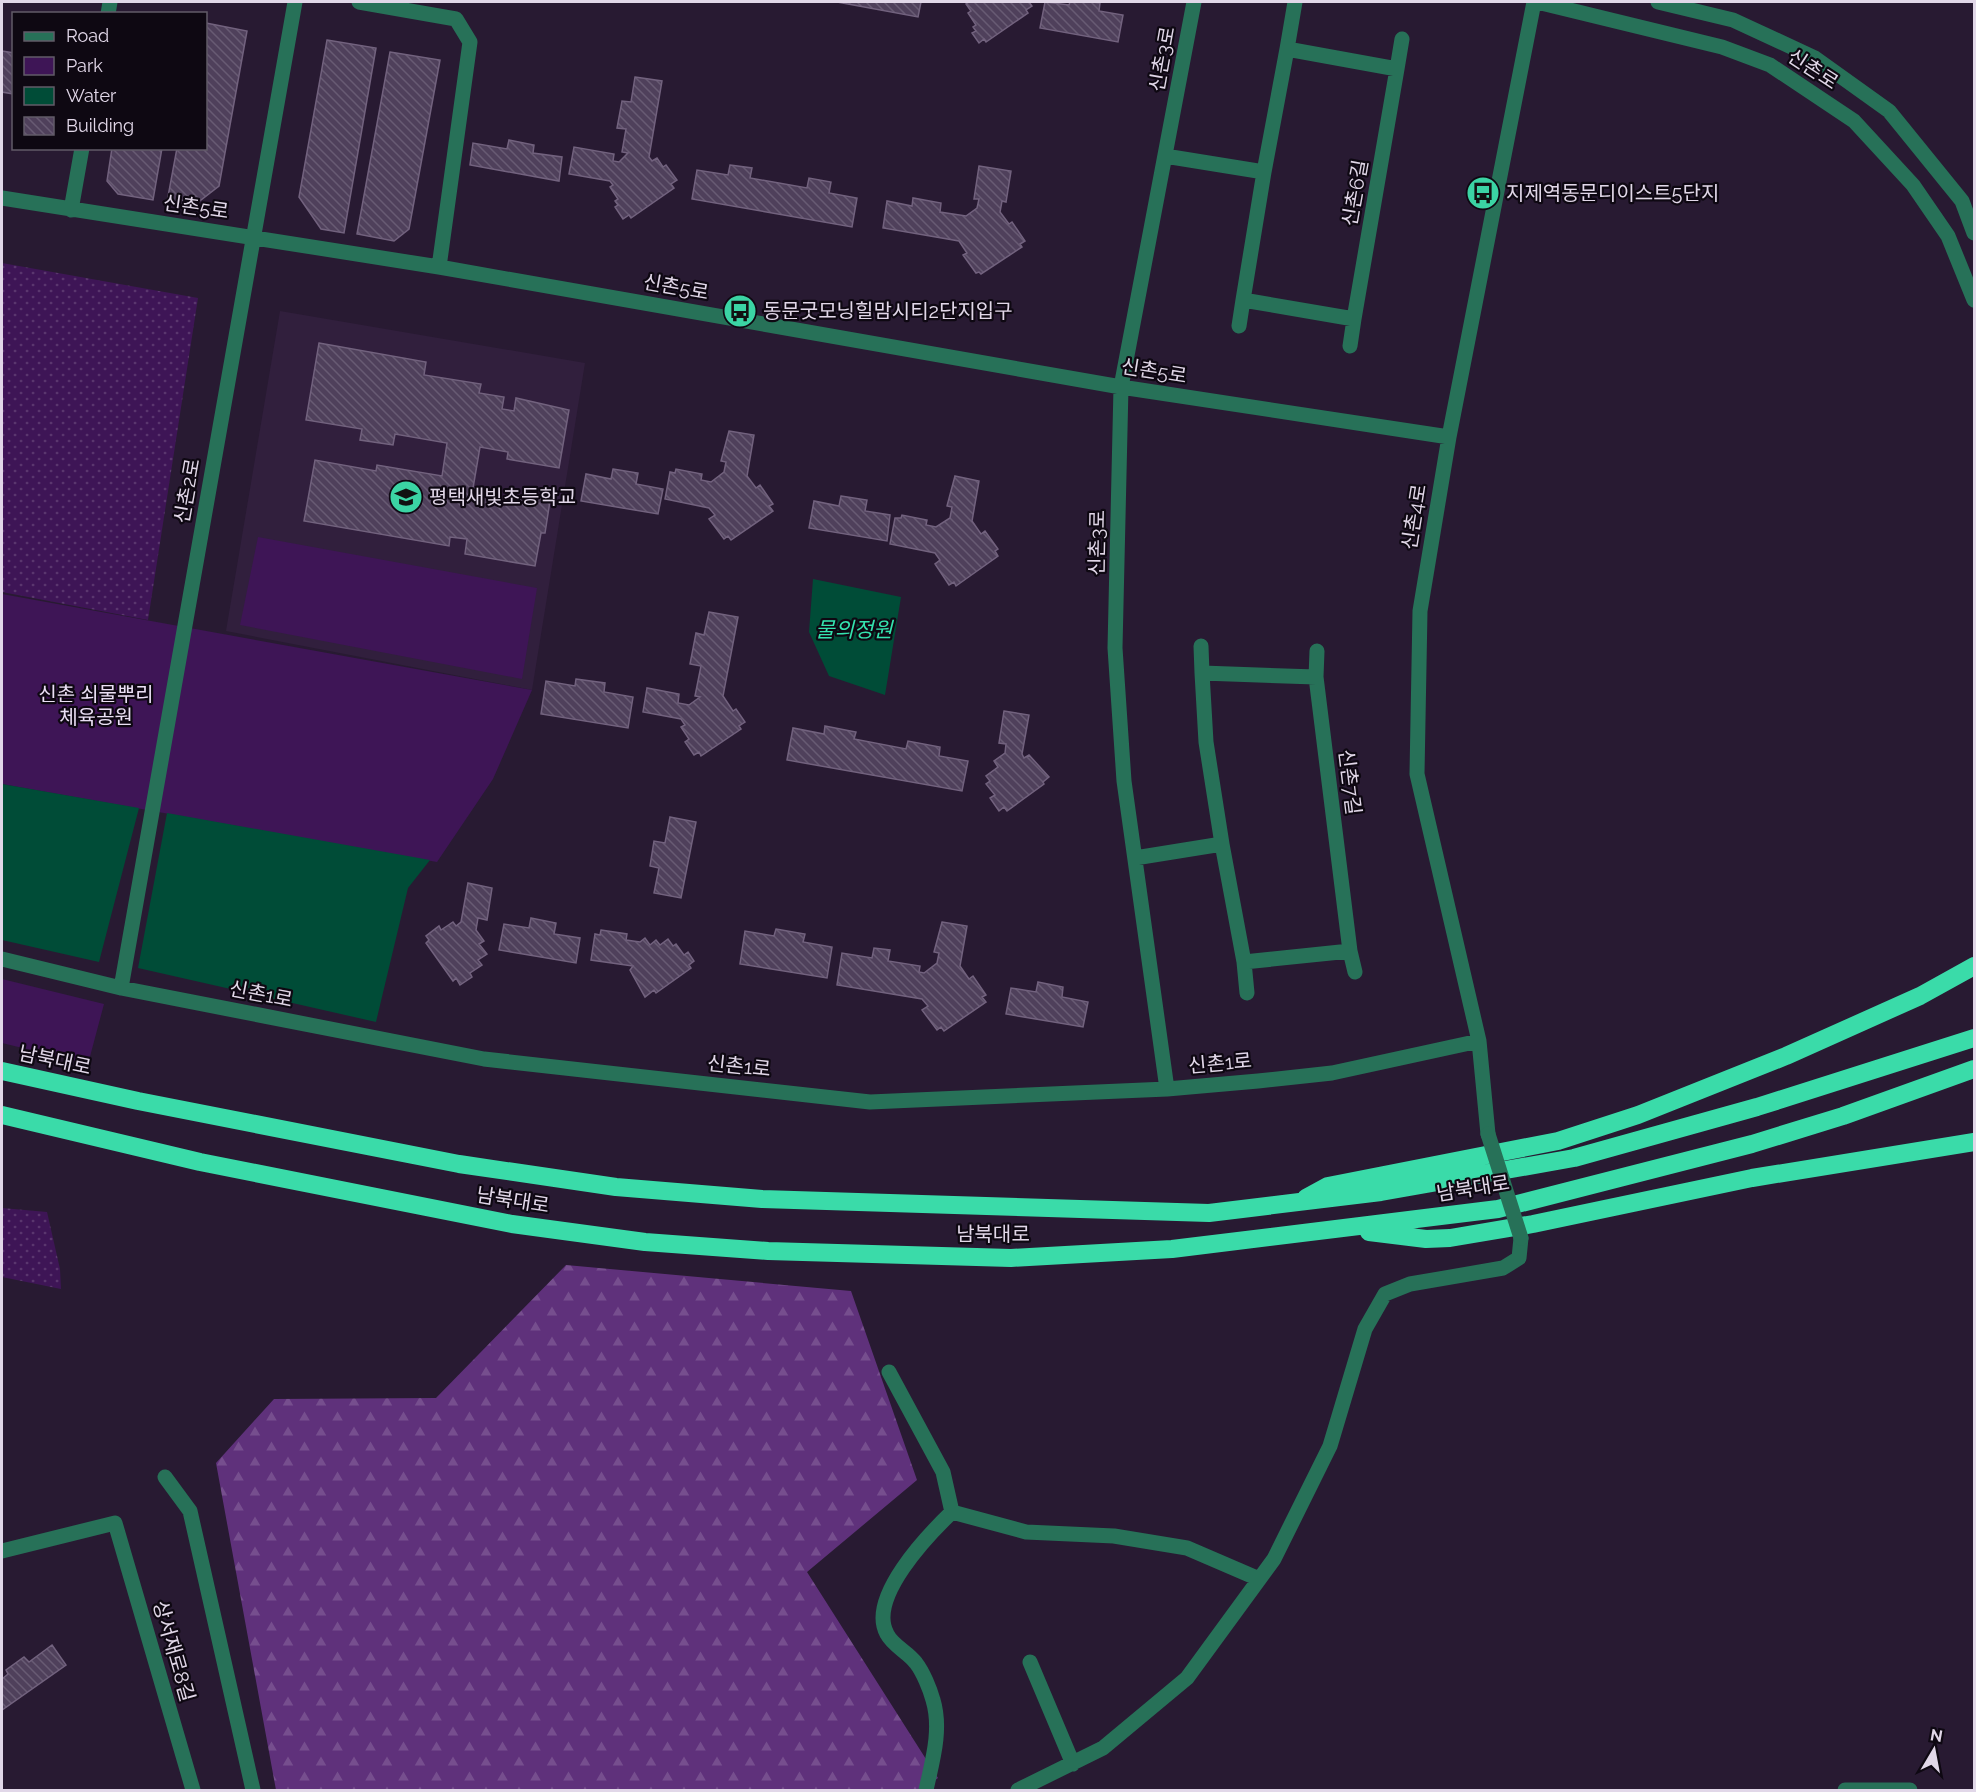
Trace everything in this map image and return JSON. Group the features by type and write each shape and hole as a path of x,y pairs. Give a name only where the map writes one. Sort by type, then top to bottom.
{"highway":[{"path":"1297,1203 1328,1186 1558,1141 1638,1115 1786,1056 1920,996 1974,966"},
{"name":"남북대로","path":"2,1071 138,1101 459,1164 616,1187 762,1199 1209,1213 1381,1192 1574,1158 1757,1107 1974,1038"},
{"name":"남북대로","path":"2,1115 340,1192 512,1224 645,1242 768,1251 1011,1258 1172,1249 1498,1209 1752,1144 1843,1116 1974,1069"},
{"path":"1338,1229 1426,1239 1450,1238 1533,1224 1752,1178 1974,1142"}],"street":[{"name":"신촌2로","path":"121,988 295,2"},
{"path":"359,2 456,19 470,42 439,267"},
{"name":"신촌3로","path":"1167,1089 1124,781 1115,648 1121,387 1194,2"},
{"path":"1239,326 1295,2"},
{"name":"신촌로","path":"1535,2 1671,33 1770,65 1854,121 1913,185 1948,236 1974,300"},
{"name":"신촌4로","path":"1259,1579 1274,1560 1330,1446 1365,1329 1386,1294 1410,1284 1503,1268 1519,1258 1521,1238 1488,1134 1479,1041 1417,774 1420,611 1449,437 1535,2"},
{"name":"신촌로","path":"1658,2 1733,20 1815,58 1888,111 1962,201 1974,233"},
{"name":"신촌6길","path":"1350,346 1402,39"},
{"path":"1287,49 1397,69"},
{"path":"71,210 82,150"},
{"path":"1166,156 1264,172"},
{"name":"신촌5로","path":"2,198 439,267 1121,387 1449,437"},
{"path":"1243,300 1354,319"},
{"path":"1201,646 1206,742 1244,962 1247,993"},
{"name":"신촌7길","path":"1317,651 1316,676 1350,951 1355,972"},
{"path":"1202,673 1316,676"},
{"path":"1134,858 1222,844"},
{"path":"1244,962 1350,951"},
{"name":"신촌1로","path":"2,959 121,988 484,1059 870,1102 1167,1089 1332,1073 1479,1041"},
{"path":"889,1372 943,1472 952,1512"},
{"path":"165,1477 190,1510 253,1791"},
{"path":"952,1512 1026,1532 1114,1536 1187,1548 1259,1579 1187,1678 1103,1748 1018,1791"},
{"path":"926,1791 937,1736 934,1701 916,1664 887,1636 882,1621 884,1605 903,1567 952,1512"},
{"name":"상서재로8길","path":"2,1551 115,1523 193,1791"},
{"path":"1030,1662 1073,1764"},
{"path":"1845,1791 1902,1788 1911,1791"}],"shaded area":[{"name":"평택새빛초등학교","path":"280,311 585,363 532,690 226,631"}],"green space":[{"path":"2,263 198,298 148,620 2,592"},
{"path":"258,537 537,588 522,679 240,625"},
{"name":"신촌 쇠물뿌리 체육공원","path":"2,594 532,690 493,779 437,862 2,784"},
{"path":"2,979 104,1004 88,1064 2,1043"},
{"path":"2,1208 47,1212 60,1269 61,1289 2,1277"},
{"path":"566,1265 851,1291 917,1480 807,1572 938,1778 921,1790 276,1790 216,1463 274,1399 436,1398"}],"water":[{"name":"물의정원","path":"813,579 901,597 885,695 829,676 809,632"},
{"path":"2,784 139,808 99,962 2,940"},
{"path":"167,813 430,860 408,888 376,1022 138,968"}],"building":[{"path":"837,2 921,2 918,17"},
{"path":"969,2 1029,2 1032,6 1026,10 1028,13 986,42 984,39 979,43 972,33 976,31 973,27 976,25 968,13 971,11 966,4"},
{"path":"1045,2 1069,5 1070,2 1100,3 1099,11 1123,15 1118,42 1040,28"},
{"path":"207,23 247,31 219,186 192,207 167,202 177,150 207,150"},
{"path":"327,40 376,48 344,233 321,229 299,197"},
{"path":"2,51 12,53 12,94 2,92"},
{"path":"390,52 440,60 409,229 394,241 357,234"},
{"path":"635,77 662,81 649,157 652,161 657,158 663,167 666,165 677,180 671,184 674,188 631,218 629,215 623,219 615,207 618,205 615,201 618,199 610,187 613,185 610,181 569,174 574,147 614,154 613,161 619,162 628,153 622,152 626,129 617,128 622,101 631,102"},
{"path":"509,140 534,145 533,153 562,157 559,181 470,165 473,143 507,149"},
{"path":"112,150 162,150 153,200 118,194 107,181"},
{"path":"730,165 752,168 750,178 807,188 809,178 831,182 829,193 857,198 852,227 692,199 697,170 728,175"},
{"path":"979,166 1011,171 1006,202 1002,201 1000,212 1009,224 1012,222 1025,241 1020,244 1022,247 981,274 976,273 963,255 967,253 959,241 883,228 887,201 912,206 913,198 941,203 940,212 966,216 977,208 979,199 974,199"},
{"path":"319,343 426,362 424,375 481,384 479,393 504,397 502,409 514,411 516,398 569,410 559,468 507,459 508,452 480,447 473,488 496,492 496,496 527,501 527,497 550,501 545,533 541,533 535,566 465,554 467,539 450,537 449,546 304,521 315,460 376,471 377,465 442,476 447,443 395,434 393,445 360,440 362,429 306,420"},
{"path":"729,431 754,435 747,476 756,488 760,485 773,504 769,506 773,511 731,540 728,536 724,539 709,519 715,515 709,508 665,499 670,472 675,473 676,469 702,474 701,480 711,482 724,472 726,462 721,461"},
{"path":"613,469 638,473 636,484 663,489 658,514 581,501 586,474 611,479"},
{"path":"955,476 979,481 972,521 981,534 985,531 998,549 995,551 998,556 956,586 954,582 949,585 935,564 940,560 935,553 890,544 895,518 901,518 902,515 927,520 926,525 936,527 950,518 952,507 947,506"},
{"path":"841,496 867,500 865,511 890,515 887,541 809,528 814,501 839,506"},
{"path":"709,612 738,617 723,696 733,711 736,709 745,722 739,726 741,729 701,756 699,752 694,755 685,742 689,739 681,727 685,725 681,719 643,712 647,688 679,694 678,703 689,705 700,697 695,696 701,666 690,664 696,633 704,635"},
{"path":"576,679 605,683 604,692 633,697 628,728 541,714 546,681 575,686"},
{"path":"1004,711 1029,715 1022,754 1024,758 1029,755 1049,777 1043,782 1044,784 1007,811 1004,807 999,811 990,798 995,795 986,784 990,781 986,776 998,767 994,761 1005,753 1006,744 999,743"},
{"path":"825,726 856,732 854,739 906,749 908,741 940,747 939,756 968,761 962,791 787,760 793,728 824,734"},
{"path":"670,817 696,822 681,898 654,893 659,868 650,866 654,841 665,843"},
{"path":"468,883 492,888 487,920 478,918 476,930 484,941 479,944 487,954 478,960 482,965 470,973 472,977 460,985 456,978 453,981 426,943 429,940 426,936 439,926 441,930 453,922 456,926 461,922"},
{"path":"531,918 556,923 554,934 580,938 576,963 499,950 504,924 529,928"},
{"path":"942,922 967,926 960,966 969,979 973,976 986,995 982,997 986,1002 944,1031 941,1027 937,1030 922,1010 928,1006 922,999 837,985 842,953 872,958 874,948 890,950 888,961 920,966 919,972 924,973 937,963 939,953 934,952"},
{"path":"776,929 805,934 803,942 832,947 827,978 740,964 745,931 774,936"},
{"path":"601,930 627,934 626,940 640,942 645,938 650,945 656,940 660,945 668,939 673,946 676,944 684,955 688,952 694,961 689,965 691,968 656,993 654,990 645,997 630,970 633,966 591,960 595,934 600,935"},
{"path":"1038,982 1063,987 1062,997 1088,1002 1083,1027 1006,1014 1011,988 1036,992"},
{"path":"52,1645 66,1665 2,1710 2,1679 8,1674 6,1670 24,1657 29,1662"}],"place":[{"name":"지제역동문디이스트5단지","path":"1483,193"},
{"name":"동문굿모닝힐맘시티2단지입구","path":"740,311"},
{"name":"평택새빛초등학교","path":"406,497"}]}
